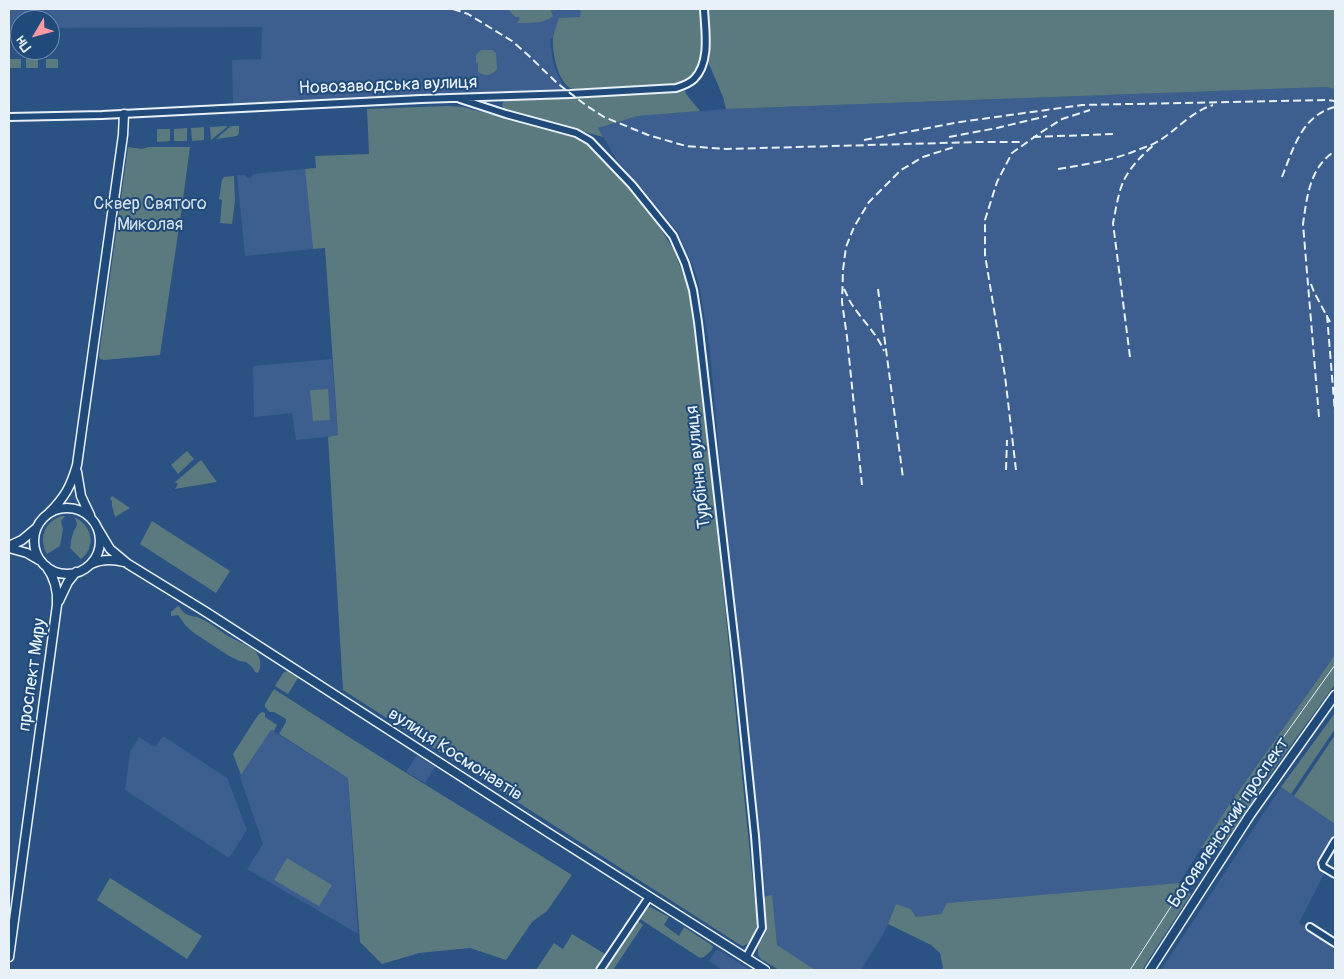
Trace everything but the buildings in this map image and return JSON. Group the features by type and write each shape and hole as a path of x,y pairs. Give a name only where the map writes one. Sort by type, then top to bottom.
{"main road":[{"path":"9,547 22,540 35,529 41,520 62,500 71,484 77,465 123,135 124,114"},
{"path":"9,547 27,553 60,573 76,572 89,565 99,548 100,539 98,529 91,519 81,496 77,465"},
{"path":"49,512 57,509 71,508 80,510 91,519"},
{"path":"35,529 34,544 43,564"},
{"name":"вулиця Космонавтів","path":"98,529 110,549 128,564 765,970"},
{"name":"вулиця Космонавтів","path":"89,565 106,560 117,560 128,564"},
{"name":"проспект Миру","path":"9,956 58,597 54,580 43,564"},
{"name":"проспект Миру","path":"57,605 62,593 76,572"},
{"name":"Богоявленський проспект","path":"1150,970 1255,808 1335,695"}],"street":[{"name":"Новозаводська вулиця","path":"9,117 124,114 676,88 694,80 705,59 704,9"},
{"name":"Турбінна вулиця","path":"460,99 576,133 590,141 632,185 673,236 685,262 693,290 698,322 755,836 762,928 746,958"},
{"path":"1332,873 1322,866 1322,863 1335,841"},
{"path":"600,970 649,897"},
{"path":"1310,927 1335,943"}],"shaded area":[{"path":"9,9 581,9 580,17 555,31 553,38 550,38 554,66 562,84 560,89 233,104 232,60 261,59 262,27 60,28 60,10 10,10 9,29"},
{"path":"1326,87 1335,89 1335,655 1231,802 1179,883 947,903 941,914 916,917 911,909 896,904 884,933 861,970 813,970 771,944 724,509 710,350 698,279 678,232 616,159 598,128 638,116 726,109"},
{"path":"305,169 313,249 245,256 237,175 245,175 247,178 251,178 253,174"},
{"path":"332,359 338,436 296,440 292,413 254,417 253,366"},
{"path":"271,730 348,778 358,934 247,869 263,844 240,777"},
{"path":"163,736 227,778 247,830 229,858 125,790 130,752 139,737 155,747"},
{"path":"417,755 435,767 425,783 406,772"},
{"path":"1281,787 1335,824 1335,836 1315,868 1324,874 1299,923 1335,946 1335,970 1161,970"},
{"path":"717,949 750,970 722,970 709,961"}],"green space":[{"path":"508,9 550,9 553,16 541,22 518,23 519,17 515,17"},
{"path":"581,9 700,9 702,53 699,63 694,72 686,79 675,84 573,89 563,81 560,75 555,59 553,38 559,18 580,17"},
{"path":"706,9 1335,9 1335,89 1326,87 726,109 707,59"},
{"path":"481,50 492,50 496,53 497,69 493,73 484,75 478,72 476,55"},
{"path":"9,59 21,60 21,68 9,68"},
{"path":"26,60 38,60 38,68 26,68"},
{"path":"46,60 58,60 58,68 46,68"},
{"path":"685,90 686,94 700,111 638,116 598,128 603,137 504,110 502,105 506,100 677,92"},
{"path":"463,107 574,136 588,144 653,217 674,250 690,294 696,322 757,923 756,930 745,945 742,946 343,690 328,437 338,435 325,248 313,249 305,169 316,168 315,156 369,154 367,109"},
{"path":"231,126 239,126 237,136 216,139"},
{"path":"204,127 204,140 192,141 191,128"},
{"path":"210,127 227,127 211,140"},
{"path":"187,128 187,141 174,141 174,129"},
{"path":"157,129 170,129 170,141 157,142"},
{"name":"Сквер Святого Миколая","path":"128,147 142,149 148,147 190,147 160,355 104,360 100,359 99,356"},
{"path":"234,176 235,201 232,224 220,223 222,200 219,199 222,180 224,177"},
{"path":"328,389 330,420 313,421 310,390"},
{"path":"187,451 194,459 178,474 171,465"},
{"path":"201,460 217,482 175,489 178,484 175,482"},
{"path":"112,496 130,508 115,517 110,499"},
{"path":"65,516 61,521 63,529 60,546 47,554 44,548 43,536 47,526 56,518"},
{"path":"74,517 85,525 90,536 91,543 86,554 81,559 70,548 77,524"},
{"path":"152,521 230,571 216,593 140,544"},
{"path":"178,606 186,614 205,620 228,636 254,650 260,660 258,673 246,662 229,656 194,633 178,615 171,616 171,612"},
{"path":"1335,655 1335,684 1271,773 1222,847 1201,848 1231,802"},
{"path":"287,671 298,678 288,694 275,686 283,673"},
{"path":"274,689 572,875 547,911 532,922 506,960 470,948 419,953 382,964 360,942 348,778 279,734 286,719 274,712 270,712 265,707"},
{"path":"262,712 265,713 265,717 277,725 274,731 271,730 241,775 233,754 258,715"},
{"path":"1335,713 1335,729 1291,794 1281,787"},
{"path":"1335,735 1335,824 1294,796"},
{"path":"287,858 332,885 319,906 274,880"},
{"path":"110,878 202,936 187,959 97,900"},
{"path":"1179,883 1191,894 1142,970 940,970 943,968 940,953 931,945 888,924 896,904 911,909 916,917 941,914 947,903"},
{"path":"772,895 777,945 815,970 779,970 761,959 758,955 758,947 766,932 763,897"},
{"path":"650,907 669,917 664,925 679,936 684,927 713,946 712,950 700,958 640,919 647,908"},
{"path":"638,921 643,925 613,970 605,970 636,922"},
{"path":"572,934 605,954 595,970 536,970 554,943 563,949"}],"tram line":[{"path":"1130,970 1250,784 1335,665"}],"railway":[{"path":"453,9 468,14 512,41 557,83 604,117 648,135 686,146 726,149 1023,142"},
{"path":"864,140 960,122 1082,105 1335,101"},
{"path":"1058,169 1109,159 1151,145 1196,113 1213,105"},
{"path":"1282,177 1300,134 1314,117 1335,107"},
{"path":"1016,470 1005,376 985,255 985,220 997,182 1012,153 1062,119 1090,110"},
{"path":"949,137 1047,116"},
{"path":"1033,137 1115,134"},
{"path":"1130,357 1113,223 1124,180 1138,160 1155,144"},
{"path":"862,485 842,302 846,247 854,227 869,202 901,170 923,157 954,147"},
{"path":"1319,417 1303,224 1311,183 1320,165 1335,151"},
{"path":"1311,284 1330,322"},
{"path":"844,289 884,351"},
{"path":"878,289 903,478"},
{"path":"1327,315 1335,413"},
{"path":"1006,470 1007,440"}]}
